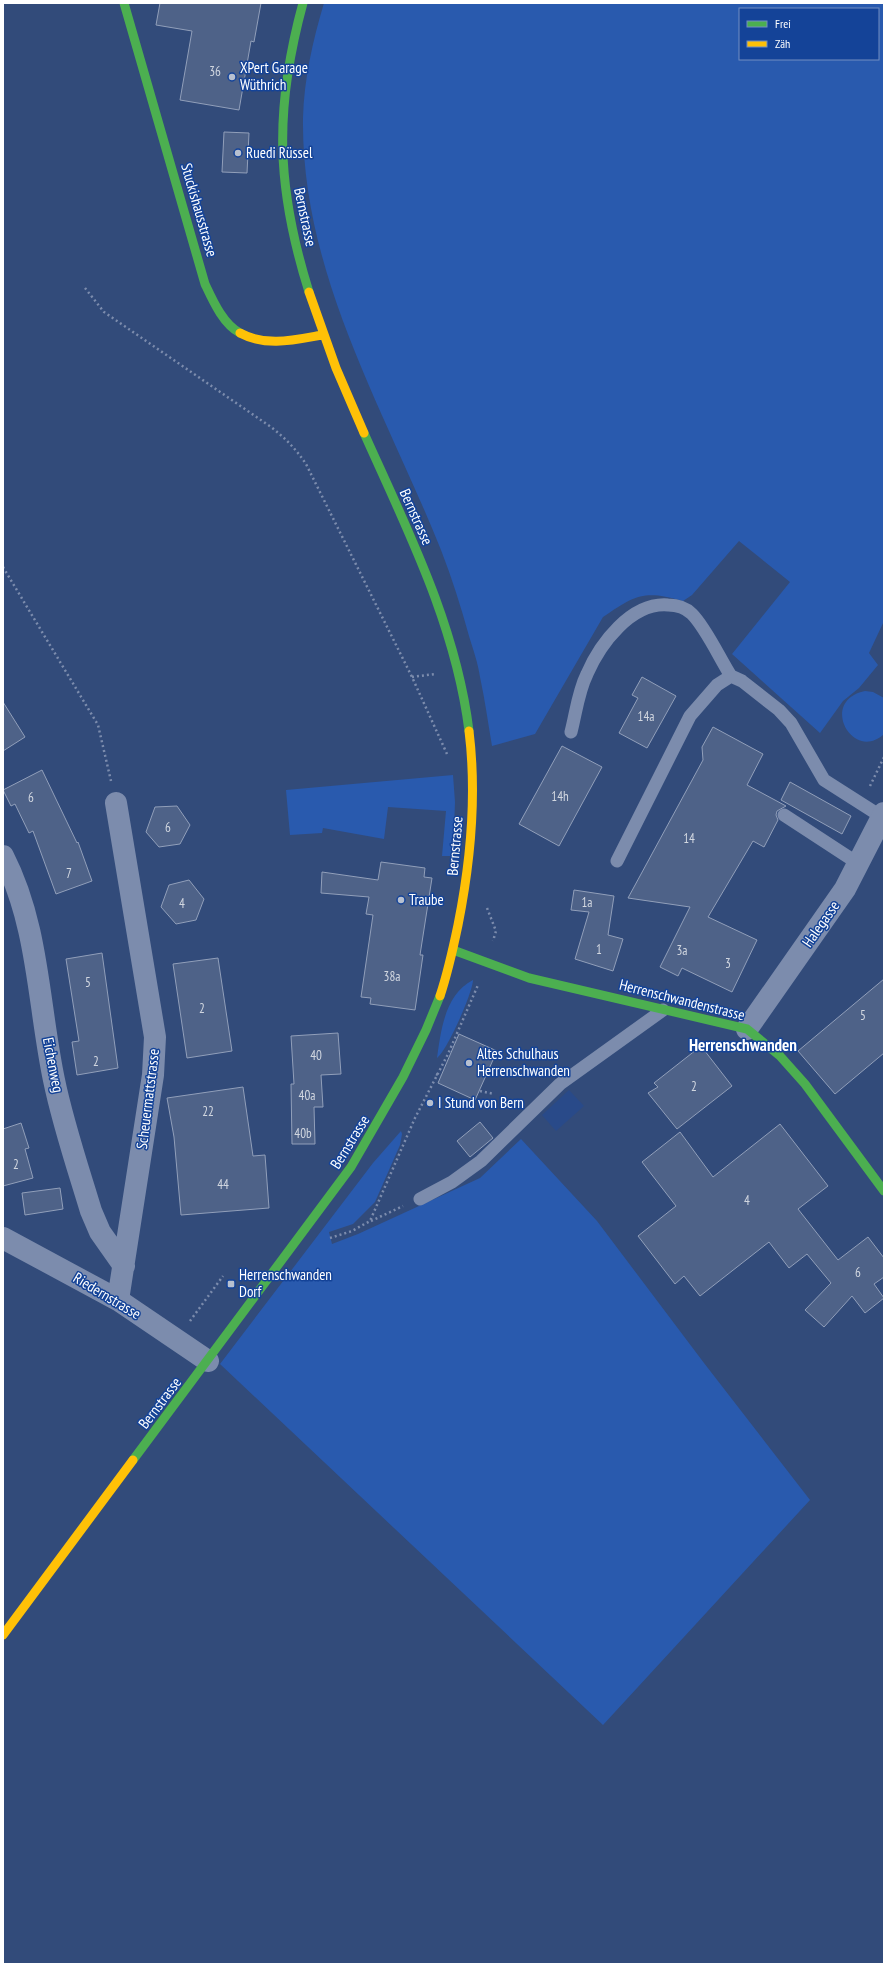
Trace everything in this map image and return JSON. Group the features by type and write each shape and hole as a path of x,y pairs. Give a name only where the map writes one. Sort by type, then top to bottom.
{"main road":[{"name":"Stuckishausstrasse","path":"124,3 205,284 214,305 224,320 235,330 255,340 278,343 322,335"},
{"name":"Bernstrasse","path":"3,1635 351,1167 393,1098 425,1031 445,980 453,950 466,884 472,826 473,778 463,700 448,634 414,546 349,402 322,335 310,298 294,236 284,184 282,162 282,113 288,64 303,3"},
{"name":"Herrenschwandenstrasse","path":"453,950 530,978 747,1029 780,1056 805,1084 884,1191"}],"street":[{"name":"Scheuermattstrasse","path":"116,803 154,1037 153,1075 118,1300"},
{"name":"Halegasse","path":"747,1029 845,889 883,815"},
{"name":"Eichenweg","path":"3,856 9,868 30,928 54,1080 91,1211 100,1232 124,1266"},
{"name":"Riedernstrasse","path":"3,1238 118,1300 208,1361"}],"lane":[{"path":"571,732 582,685 596,657 621,626 643,609 662,604 675,605 692,614 731,676 742,681 779,710 791,723 824,780 861,805 883,815"},
{"path":"617,861 690,716 717,685 731,676"},
{"path":"784,815 858,864"},
{"path":"420,1199 452,1182 481,1161 560,1084 663,1010"}],"path":[{"path":"85,288 104,312 271,426 296,449 306,464 412,677 446,752 473,778"},
{"path":"3,567 98,725 116,803"},
{"path":"861,805 884,757"},
{"path":"436,1074 441,1076"},
{"path":"480,1091 494,1094"},
{"path":"370,1221 420,1199"},
{"path":"196,1313 223,1276"}],"shaded area":[{"path":"324,3 884,3 884,621 869,653 878,665 859,688 843,701 820,733 732,654 790,582 739,541 692,595 683,601 659,596 641,596 624,603 603,617 535,734 492,746 478,667 453,582 419,498 350,340 331,286 316,232 306,176 303,118 307,74"},
{"path":"865,691 873,692 884,698 884,734 872,741 861,741 852,736 845,727 842,717 844,706 851,697"},
{"path":"453,775 455,802 453,856 442,856 446,811 388,807 384,839 323,828 322,833 290,835 286,790"},
{"path":"473,980 469,996 459,1021 447,1045 437,1058 440,1036 450,1003 464,986"},
{"path":"569,1090 584,1106 556,1131 542,1115"},
{"path":"401,1131 402,1134 400,1145 375,1202 353,1224 329,1232 332,1244 358,1234 480,1178 521,1139 597,1221 810,1500 603,1725 220,1364 373,1163"}],"building":[{"path":"160,3 261,3 254,42 251,41 239,110 180,100 192,31 156,25"},
{"path":"224,132 249,133 247,173 222,172"},
{"path":"642,677 676,696 647,748 619,733 638,698 632,695"},
{"path":"3,702 25,737 3,751"},
{"path":"713,727 763,754 747,785 786,806 777,811 776,815 778,820 764,847 753,841 708,917 757,940 732,992 682,968 678,976 660,967 690,907 628,898 703,760 702,747"},
{"path":"562,746 602,767 559,846 519,824"},
{"path":"42,770 77,843 78,842 92,881 56,894 33,831 29,833 15,804 11,806 3,790"},
{"path":"790,782 851,816 842,834 781,800"},
{"path":"177,806 190,825 180,844 159,847 146,832 155,807"},
{"path":"381,862 425,868 424,877 432,878 420,955 423,955 415,1010 370,1004 371,998 361,997 373,915 366,914 369,897 321,893 322,872 378,880"},
{"path":"189,880 204,899 196,920 176,924 161,907 169,885"},
{"path":"574,890 614,896 608,935 623,939 613,971 575,959 589,912 571,910"},
{"path":"102,953 118,1068 77,1075 72,1042 79,1041 66,959"},
{"path":"218,958 232,1051 187,1058 173,964"},
{"path":"884,979 884,1053 835,1094 798,1051"},
{"path":"338,1033 341,1074 321,1075 323,1107 314,1107 315,1144 292,1144 291,1084 294,1084 291,1036"},
{"name":"Altes Schulhaus Herrenschwanden","path":"459,1034 497,1051 475,1100 438,1083"},
{"path":"701,1046 732,1086 677,1129 648,1093 658,1087 654,1083"},
{"path":"243,1087 253,1156 265,1155 269,1208 181,1215 174,1137 167,1098"},
{"path":"480,1122 493,1138 470,1157 457,1141"},
{"path":"21,1123 29,1148 25,1149 33,1178 3,1186 3,1129"},
{"path":"780,1124 828,1186 798,1209 838,1260 868,1237 884,1258 884,1277 874,1284 884,1298 865,1313 852,1296 824,1327 805,1310 831,1283 807,1254 789,1268 769,1242 700,1296 684,1276 675,1284 638,1236 676,1206 642,1162 680,1132 713,1177"},
{"path":"60,1188 63,1209 25,1215 22,1193"}],"traffic: fast":[{"path":"124,3 205,284 215,305 228,324 240,333"},
{"path":"303,3 287,78 283,113 283,148 285,182 290,217 298,254 309,292"},
{"path":"364,433 428,578 453,653 463,692 469,731"},
{"path":"453,950 529,978 747,1029 780,1056 805,1084 884,1191"},
{"path":"133,1460 351,1167 403,1077 426,1030 440,996"}],"traffic: slow":[{"path":"309,292 336,368 364,433"},
{"path":"240,333 260,340 270,341 291,340 322,335"},
{"path":"440,996 448,969 463,901 469,852 472,804 469,731"},
{"path":"3,1635 133,1460"}],"place":[{"name":"XPert Garage Wüthrich","path":"232,77"},
{"name":"Ruedi Rüssel","path":"238,153"},
{"name":"Traube","path":"401,900"},
{"name":"Altes Schulhaus Herrenschwanden","path":"469,1063"},
{"name":"I Stund von Bern","path":"430,1103"},
{"name":"Herrenschwanden Dorf","path":"231,1284"}],"district":[{"name":"Herrenschwanden","path":"743,1045"}]}
